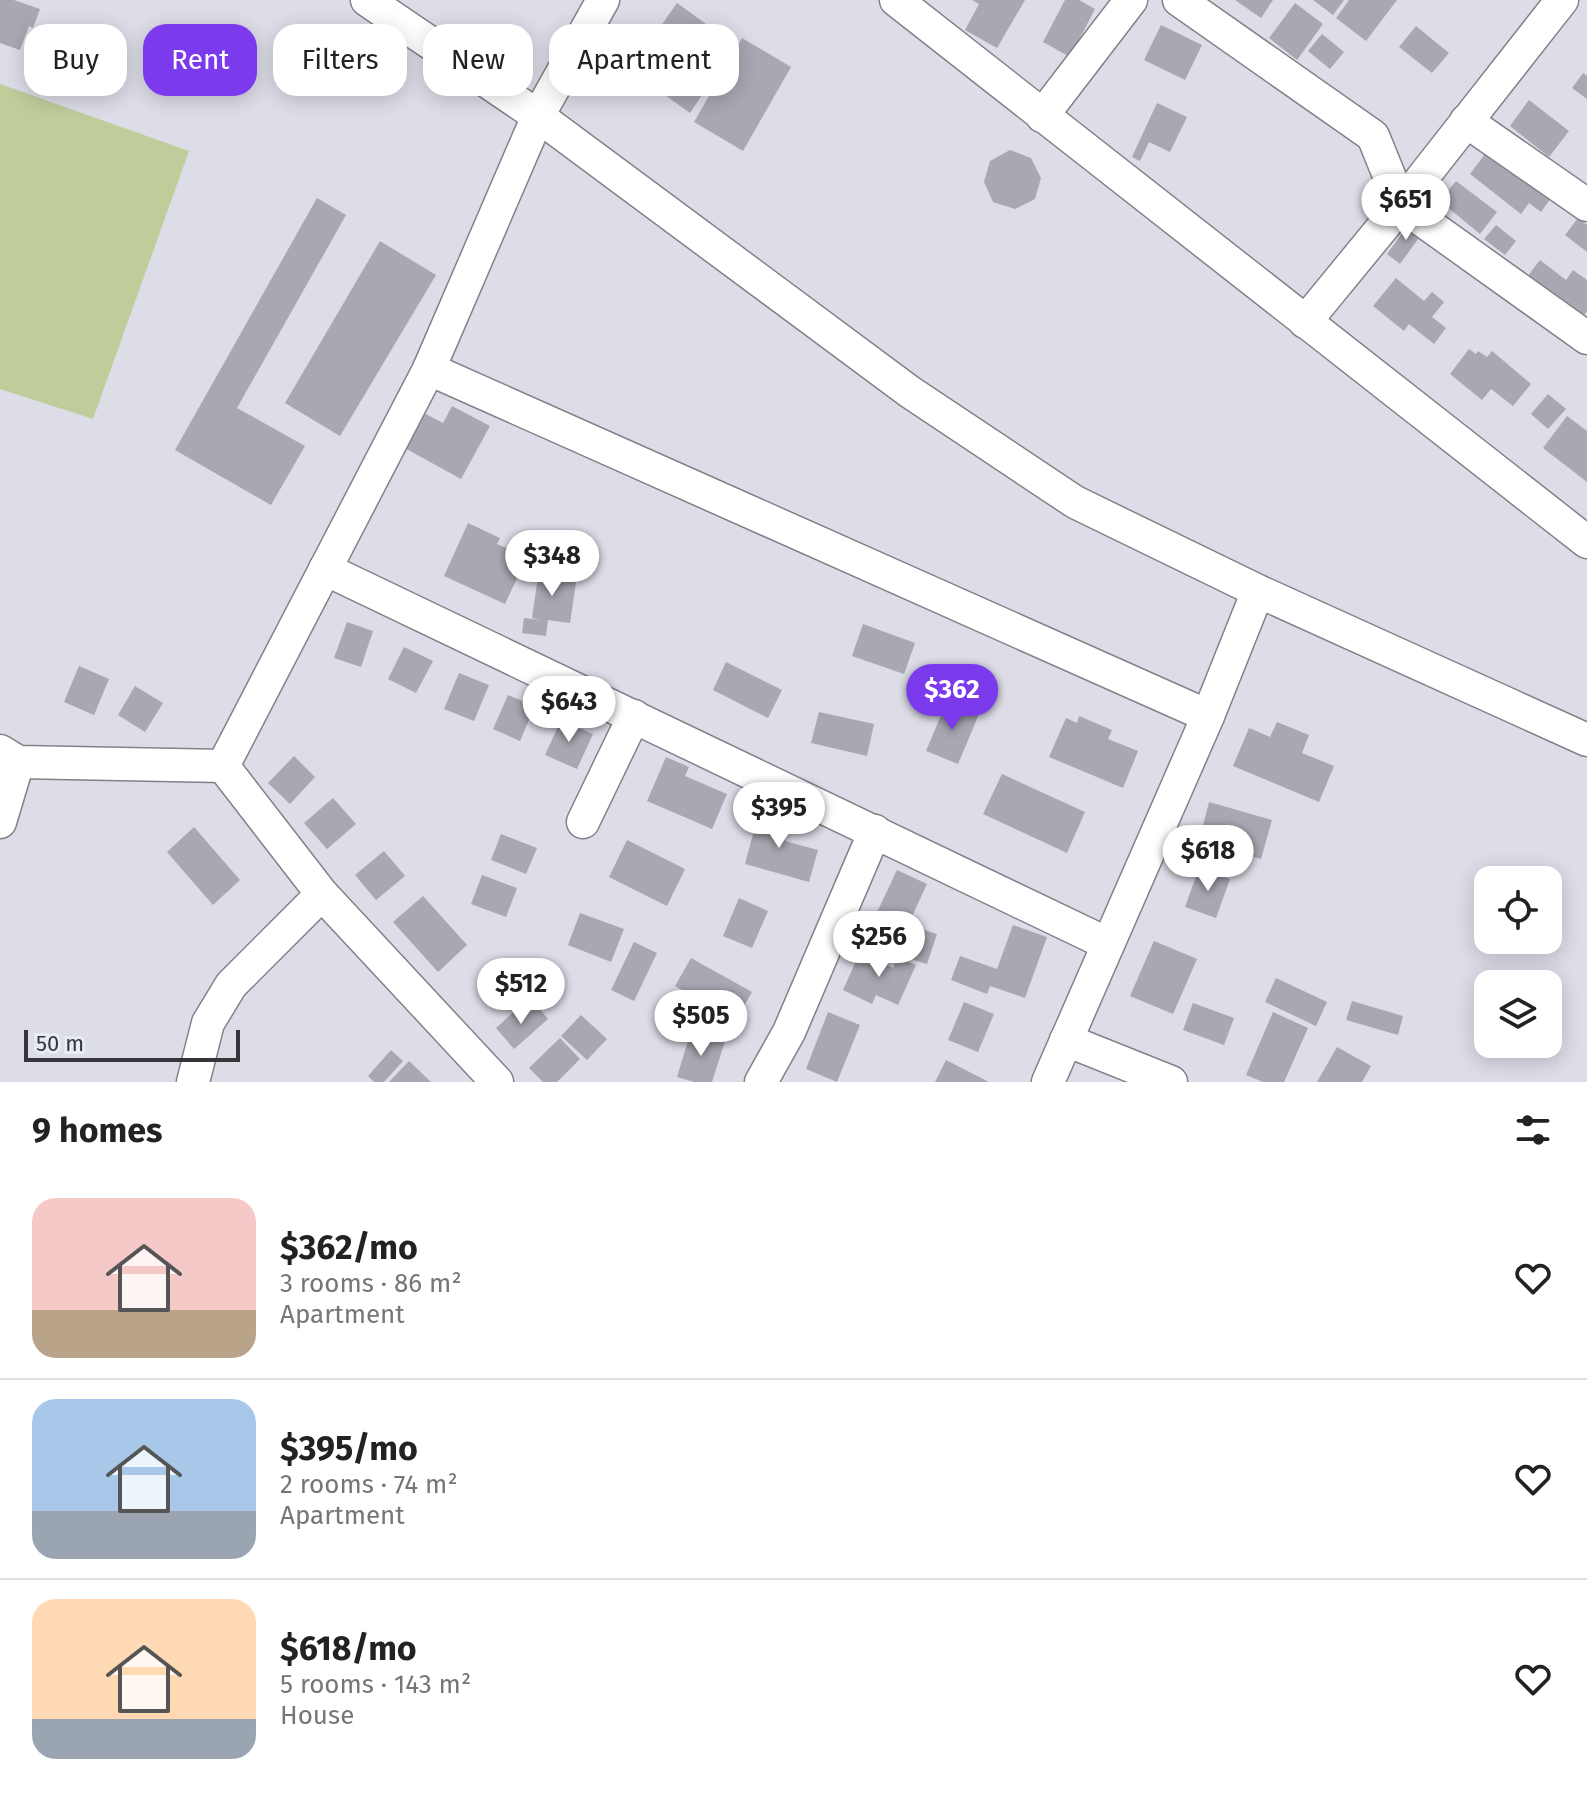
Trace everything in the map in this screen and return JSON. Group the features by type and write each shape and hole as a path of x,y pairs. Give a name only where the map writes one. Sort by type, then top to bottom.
{"street":[{"path":"367,0 538,116 910,392 1075,502 1258,591 1587,740"},
{"path":"223,766 429,369 538,116 603,0"},
{"path":"896,0 1587,542"},
{"path":"1042,116 1131,0"},
{"path":"1179,0 1373,136 1401,205 1587,338"},
{"path":"1305,322 1562,0"},
{"path":"1466,121 1587,205"},
{"path":"429,369 1208,716"},
{"path":"325,569 1108,944"},
{"path":"1048,1082 1208,716 1258,591"},
{"path":"583,822 634,716"},
{"path":"0,822 9,756 223,766 322,894 497,1082"},
{"path":"761,1082 789,1032 875,831"},
{"path":"193,1082 208,1023 231,985 322,894"},
{"path":"1066,1040 1171,1082"}],"green space":[{"path":"0,84 24,93 24,96 34,96 189,151 93,419 0,389"}],"building":[{"path":"0,0 14,0 40,9 34,24 24,24 20,50 0,43"},
{"path":"972,0 1025,0 997,48 965,30 979,4"},
{"path":"1065,0 1079,0 1095,9 1070,57 1043,42"},
{"path":"1235,0 1273,0 1261,18"},
{"path":"1313,0 1344,0 1333,15"},
{"path":"1349,0 1397,0 1366,41 1336,18"},
{"path":"677,3 706,24 662,24"},
{"path":"1295,3 1323,24 1297,60 1269,38"},
{"path":"1161,25 1202,45 1185,80 1144,60"},
{"path":"1416,26 1449,53 1432,73 1399,47"},
{"path":"1322,34 1344,52 1330,69 1308,51"},
{"path":"742,38 791,67 743,151 694,122 709,96 739,96 739,43"},
{"path":"1583,73 1587,76 1587,99 1572,88"},
{"path":"666,96 701,96 690,113"},
{"path":"1529,100 1569,131 1549,157 1510,126"},
{"path":"1157,103 1187,117 1170,152 1149,142 1140,161 1132,157"},
{"path":"1010,150 1031,158 1041,178 1035,199 1015,209 993,202 984,182 990,161"},
{"path":"1488,150 1551,198 1541,212 1529,203 1521,214 1470,174"},
{"path":"1456,181 1497,212 1480,234 1440,201"},
{"path":"317,198 346,215 237,408 305,446 271,505 175,450"},
{"path":"1578,218 1587,225 1587,252 1565,235"},
{"path":"1411,221 1424,231 1400,264 1387,254"},
{"path":"1496,225 1516,241 1505,255 1484,239"},
{"path":"380,241 436,275 340,436 285,403"},
{"path":"1540,260 1566,280 1573,270 1587,280 1587,311 1583,317 1524,281"},
{"path":"1396,278 1424,301 1432,292 1444,302 1432,317 1446,328 1434,344 1409,324 1404,331 1373,306"},
{"path":"1469,349 1487,357 1492,351 1531,384 1513,406 1491,389 1482,400 1450,374"},
{"path":"1548,394 1566,409 1548,429 1531,414"},
{"path":"452,406 490,426 461,479 401,446 420,411 443,423"},
{"path":"1567,416 1587,431 1587,482 1543,448"},
{"path":"468,523 500,538 497,544 527,557 505,604 444,576"},
{"path":"540,563 578,569 570,623 548,620 546,636 522,633 524,618 541,620 532,618"},
{"path":"347,622 373,631 361,667 334,658"},
{"path":"863,624 915,643 904,674 852,656"},
{"path":"404,647 433,661 416,693 388,679"},
{"path":"726,662 782,690 768,718 713,690"},
{"path":"79,666 109,679 94,715 64,702"},
{"path":"459,673 489,685 474,721 444,709"},
{"path":"135,686 163,703 145,732 118,715"},
{"path":"508,695 535,706 520,741 493,729"},
{"path":"947,701 979,714 958,764 926,751"},
{"path":"819,712 874,724 867,756 811,743"},
{"path":"1079,716 1112,730 1108,739 1138,751 1123,788 1049,757 1066,718 1077,723"},
{"path":"561,720 593,734 577,769 545,755"},
{"path":"1277,722 1309,735 1302,753 1334,766 1319,802 1233,766 1249,728 1270,737"},
{"path":"294,756 315,777 290,804 268,783"},
{"path":"666,757 689,767 685,776 727,794 712,829 647,801"},
{"path":"1002,774 1085,812 1067,853 983,814"},
{"path":"333,798 356,824 327,849 304,823"},
{"path":"1209,802 1272,820 1261,859 1199,841"},
{"path":"759,812 791,821 785,841 818,850 809,882 745,864"},
{"path":"194,827 240,880 213,905 167,852"},
{"path":"501,834 537,848 526,874 491,860"},
{"path":"627,840 685,869 667,906 609,877"},
{"path":"384,851 405,876 376,900 355,875"},
{"path":"1199,868 1230,879 1216,918 1185,907"},
{"path":"897,870 927,884 901,940 871,925"},
{"path":"482,875 517,888 506,917 471,904"},
{"path":"423,896 467,945 438,972 393,922"},
{"path":"739,898 768,911 752,948 723,936"},
{"path":"580,913 624,929 611,962 568,945"},
{"path":"1013,925 1047,937 1025,998 990,986 987,994 951,980 960,956 997,969"},
{"path":"912,926 937,934 927,964 902,956"},
{"path":"1154,941 1197,959 1173,1014 1130,996"},
{"path":"634,942 657,953 634,1001 611,990"},
{"path":"860,952 893,968 898,957 916,965 898,1005 876,995 872,1004 843,990"},
{"path":"691,958 752,992 736,1020 675,986"},
{"path":"1276,978 1327,1002 1316,1026 1265,1002"},
{"path":"1352,1001 1403,1016 1398,1035 1346,1020"},
{"path":"964,1002 994,1014 978,1052 948,1040"},
{"path":"1193,1003 1234,1018 1224,1045 1183,1030"},
{"path":"520,1006 527,1015 537,1006 548,1019 514,1049 496,1028"},
{"path":"828,1012 860,1025 837,1082 806,1069"},
{"path":"1273,1012 1308,1028 1284,1082 1263,1082 1246,1075"},
{"path":"581,1015 607,1039 587,1060 561,1036"},
{"path":"691,1031 725,1041 712,1082 694,1082 677,1077"},
{"path":"560,1038 580,1059 557,1082 543,1082 529,1068"},
{"path":"1337,1047 1371,1066 1362,1082 1317,1082"},
{"path":"391,1050 403,1061 384,1082 374,1082 368,1076"},
{"path":"946,1060 989,1082 935,1082"},
{"path":"409,1061 431,1082 389,1082"}]}
